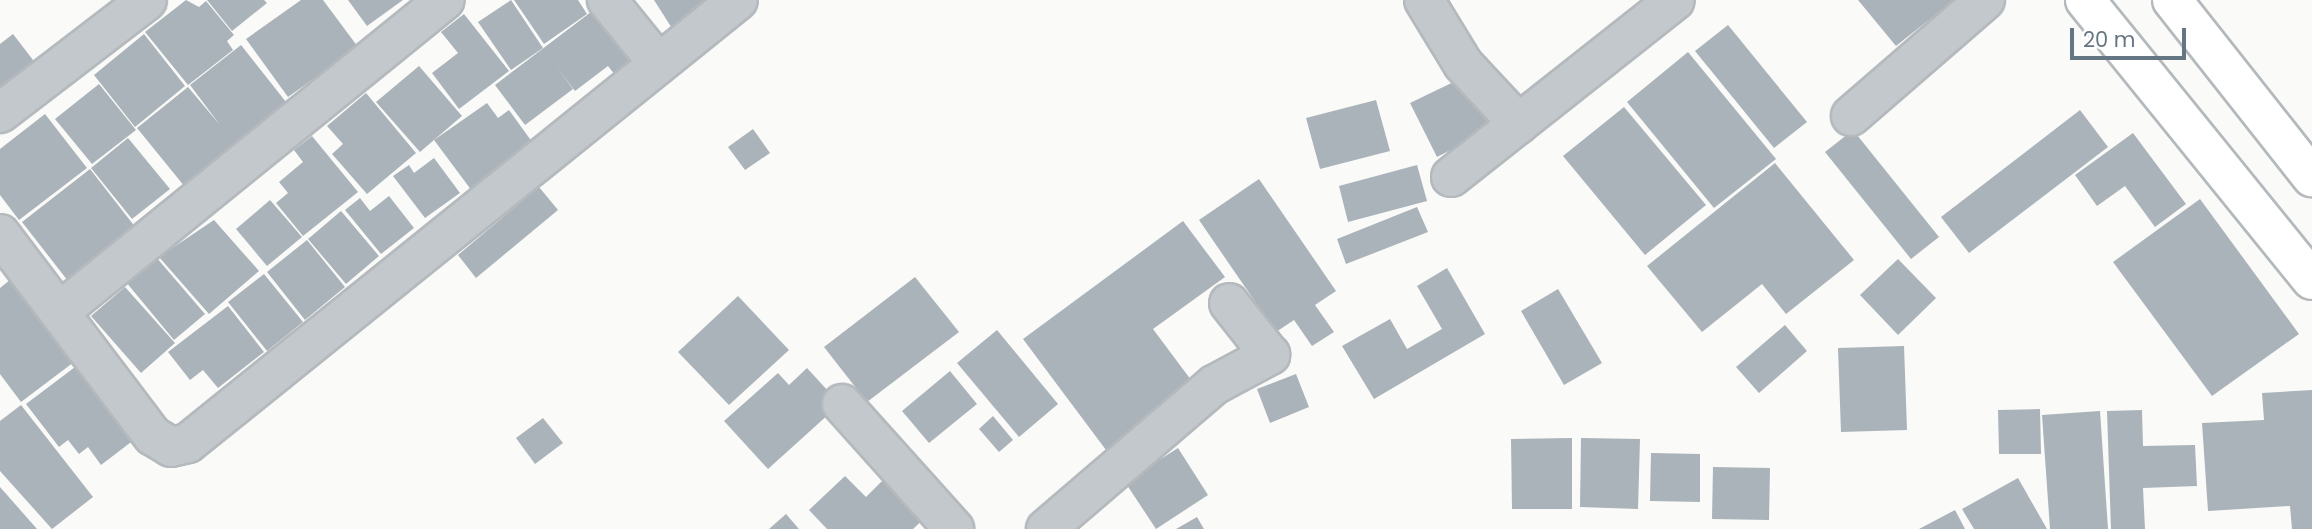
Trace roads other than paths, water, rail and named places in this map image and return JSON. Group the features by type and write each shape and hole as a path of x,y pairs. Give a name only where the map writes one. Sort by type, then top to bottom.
{"highway":[{"path":"2085,0 2310,275"},
{"path":"2172,0 2312,177"}],"street":[{"path":"0,113 147,0"},
{"path":"63,309 444,0"},
{"path":"607,0 658,63"},
{"path":"0,233 63,309 153,436 171,446 188,443 738,0"},
{"path":"1424,0 1463,64 1520,124"},
{"path":"1451,177 1675,0"},
{"path":"1851,116 1985,0"},
{"path":"1046,529 1214,385 1270,355 1229,303"},
{"path":"842,404 954,529"}]}
